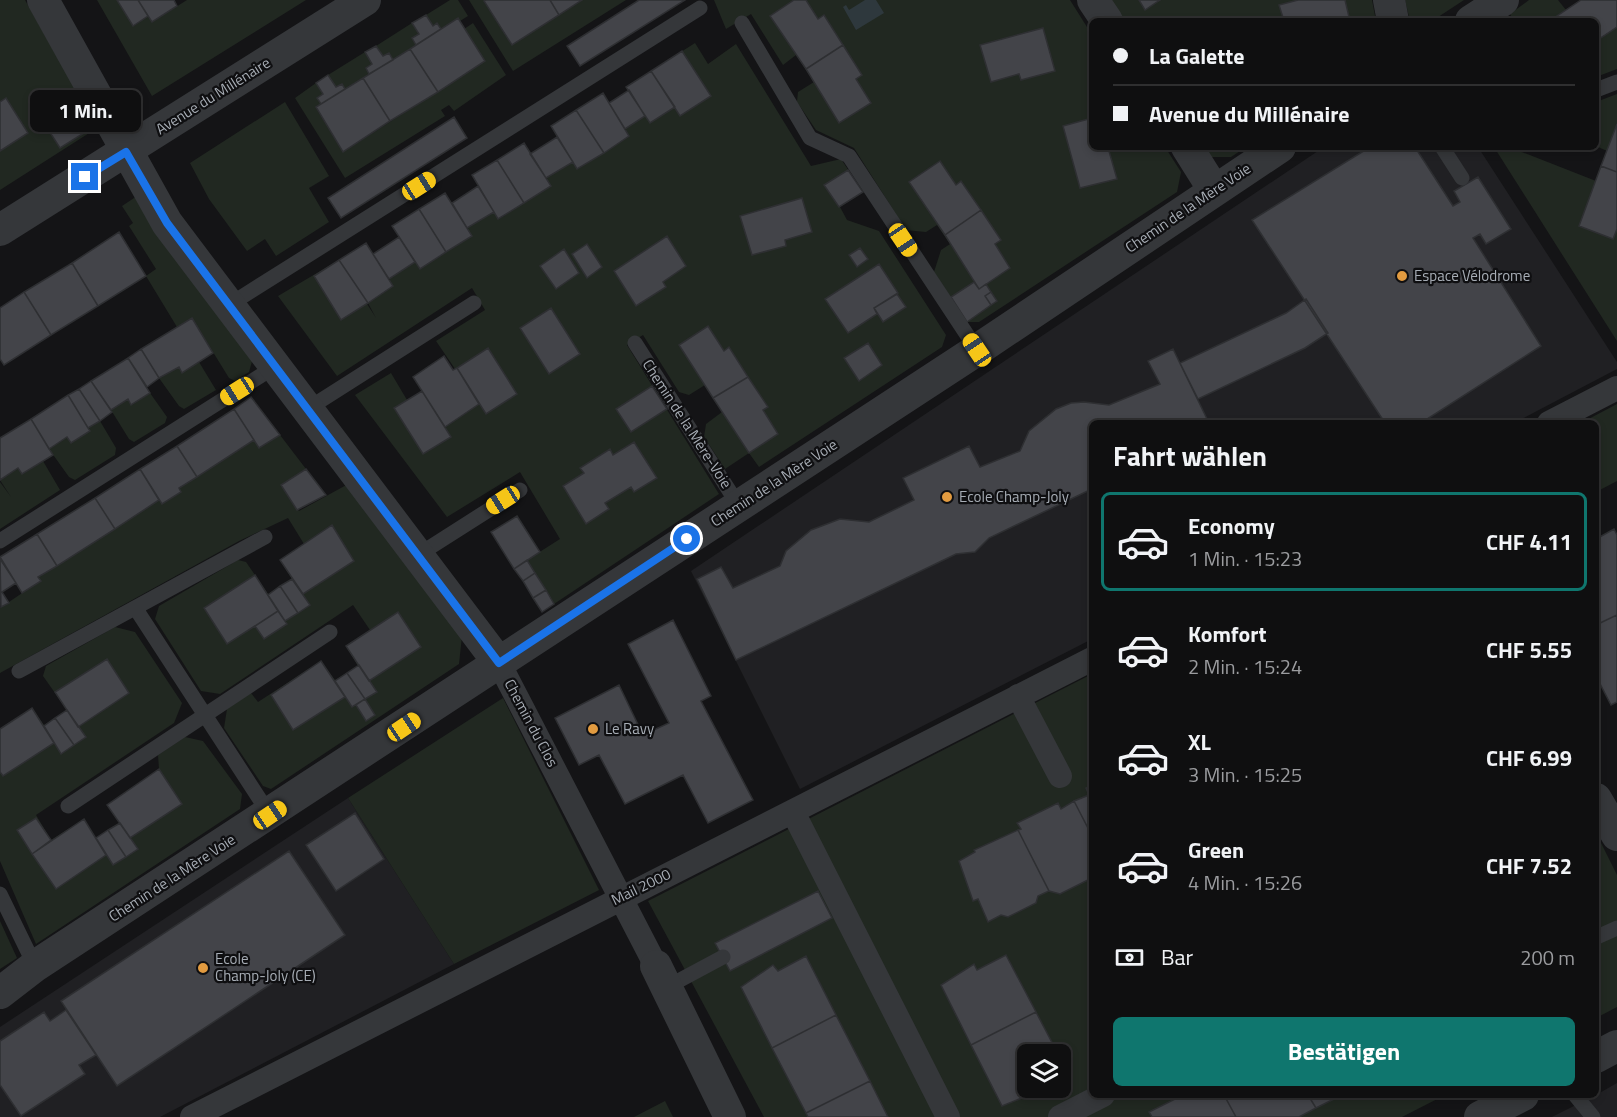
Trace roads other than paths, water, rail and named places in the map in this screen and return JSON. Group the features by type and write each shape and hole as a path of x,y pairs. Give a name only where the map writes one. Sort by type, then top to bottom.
{"street":[{"name":"Chemin du Clos","path":"43,0 167,223 309,408 499,663 621,896 730,1117"},
{"name":"Avenue du Millénaire","path":"0,230 365,0"},
{"path":"1094,0 1105,18"},
{"path":"1389,0 1392,18"},
{"path":"1476,18 1503,0"},
{"path":"1189,150 1215,190"},
{"name":"Chemin de la Mère Voie","path":"0,993 34,966 270,815 977,350 1275,150"},
{"path":"1556,420 1617,388"},
{"name":"Mail 2000","path":"192,1117 621,896 793,812 1089,660"},
{"path":"1018,696 1060,776"},
{"path":"1599,804 1617,835"},
{"path":"793,812 948,1117"},
{"path":"1599,1055 1617,1046"},
{"path":"1060,1117 1097,1098"},
{"path":"1480,1117 1517,1098"}],"lane":[{"path":"229,305 700,8"},
{"path":"742,23 810,138 849,156 977,350"},
{"path":"1599,89 1617,82"},
{"path":"1444,150 1462,178"},
{"path":"309,408 474,303"},
{"name":"Chemin de la Mère-Voie","path":"635,343 739,506"},
{"path":"0,541 276,366"},
{"path":"418,555 520,490"},
{"path":"19,671 265,537"},
{"path":"135,609 270,815"},
{"path":"68,806 330,632"},
{"path":"0,894 34,966"},
{"path":"1599,936 1617,928"},
{"path":"661,976 723,957"},
{"path":"1577,1098 1593,1117"}],"place":[{"name":"Espace Vélodrome","path":"1402,276"},
{"name":"Ecole Champ-Joly","path":"947,497"},
{"name":"Le Ravy","path":"593,729"},
{"name":"Ecole Champ-Joly (CE)","path":"203,968"}]}
